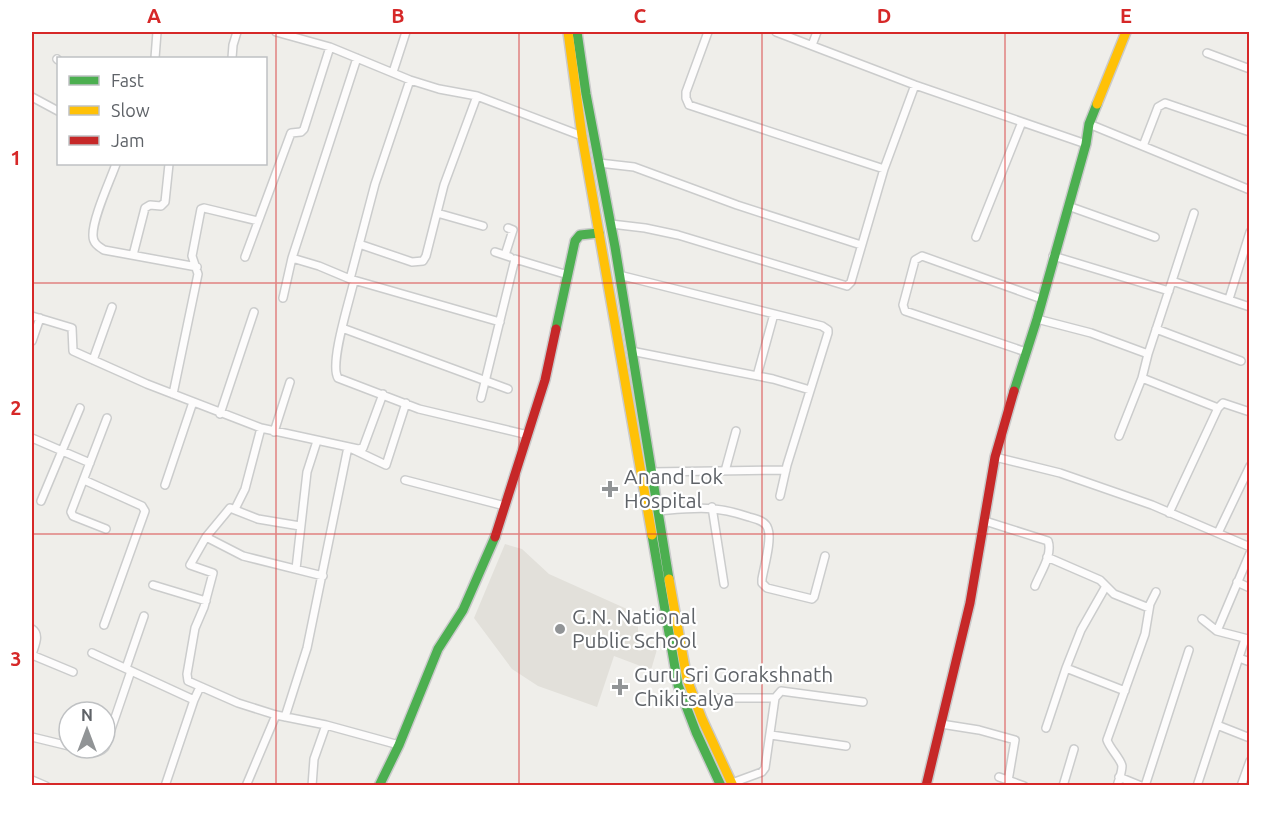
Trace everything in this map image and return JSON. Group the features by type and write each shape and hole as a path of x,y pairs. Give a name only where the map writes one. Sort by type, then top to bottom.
{"main road":[{"path":"571,32 582,136 678,685 696,732 721,786"},
{"path":"571,32 610,224 687,680 733,784"},
{"path":"926,786 970,603 995,457 1037,319 1086,144 1089,124 1126,32"},
{"path":"379,786 399,745 438,649 463,610 495,537 545,381 577,237 599,233"}],"street":[{"path":"155,57 157,32"},
{"path":"232,57 237,32"},
{"path":"276,32 330,47 410,80 439,89 477,96 582,136"},
{"path":"393,72 406,32"},
{"path":"558,32 571,32"},
{"path":"708,32 686,92 689,105 884,169"},
{"path":"776,32 915,85 1086,144"},
{"path":"812,45 818,32"},
{"path":"245,257 291,133 301,132 304,129 330,47"},
{"path":"1207,53 1250,69"},
{"path":"283,298 292,258 357,58"},
{"path":"410,80 375,184 359,243 335,374 338,378 427,411 528,435"},
{"path":"610,224 678,235 843,286 851,282 884,169 915,85"},
{"path":"359,243 412,262 423,261 444,185 477,96"},
{"path":"32,97 57,110"},
{"path":"1143,146 1158,107 1165,103 1250,132"},
{"path":"976,237 1022,122"},
{"path":"1089,124 1250,190"},
{"path":"599,163 634,167 737,205 861,245"},
{"path":"116,165 94,227 93,238 97,246 104,250 197,267"},
{"path":"133,255 145,208 150,205 161,206 166,198 169,165"},
{"path":"1068,206 1155,237"},
{"path":"173,394 198,274 192,256 201,209 258,221"},
{"path":"437,213 483,226"},
{"path":"1119,436 1142,378 1194,213"},
{"path":"506,255 513,230 508,228"},
{"path":"1229,299 1250,232"},
{"path":"495,252 568,275"},
{"path":"1026,352 905,311 903,305 915,260 922,256 1042,299"},
{"path":"1053,256 1169,291"},
{"path":"292,258 352,280 500,322"},
{"path":"482,398 515,259"},
{"path":"619,275 822,326 828,330 780,496"},
{"path":"1172,281 1250,307"},
{"path":"93,360 112,307"},
{"path":"220,414 254,312"},
{"path":"757,376 774,314"},
{"path":"32,316 72,328 73,351 220,414 274,432 358,449 363,448 382,394"},
{"path":"32,340 40,318"},
{"path":"1037,319 1091,333 1148,354"},
{"path":"342,328 508,389"},
{"path":"1156,329 1241,361"},
{"path":"631,351 757,376 810,390"},
{"path":"1142,378 1218,408"},
{"path":"274,432 290,382"},
{"path":"165,485 193,402"},
{"path":"348,447 386,465 406,403"},
{"path":"1169,513 1218,408 1223,403 1250,412"},
{"path":"41,501 80,408"},
{"path":"106,529 72,514 72,510 107,418"},
{"path":"235,509 245,489 261,428"},
{"path":"725,471 736,431"},
{"path":"32,438 90,463"},
{"path":"296,569 307,472 317,441"},
{"path":"285,717 304,660 348,447"},
{"path":"995,457 1060,473 1169,513 1250,547"},
{"path":"1218,533 1250,466"},
{"path":"651,472 786,470"},
{"path":"84,480 142,506 145,511 104,625"},
{"path":"405,480 505,506"},
{"path":"658,511 712,507 765,524 769,537 762,583 767,588 812,599 825,556"},
{"path":"712,507 724,584"},
{"path":"300,526 258,519 235,509 228,509 206,537 190,565 213,573 206,601 195,628 187,674 188,681 238,703 276,716 326,725 399,745"},
{"path":"984,521 1045,538 1050,544 1047,558 1035,586"},
{"path":"206,537 234,553 323,576"},
{"path":"1217,631 1250,553"},
{"path":"1047,558 1100,580 1114,594 1149,608"},
{"path":"1237,582 1250,588"},
{"path":"153,585 206,601"},
{"path":"1046,728 1081,630 1106,586"},
{"path":"1117,786 1122,767 1121,762 1107,740 1145,634 1149,608 1156,592"},
{"path":"117,707 144,616"},
{"path":"1197,786 1247,639 1217,631 1202,619"},
{"path":"32,629 37,637 32,655 73,672"},
{"path":"1119,777 1143,786 1189,650"},
{"path":"92,652 194,700"},
{"path":"1239,658 1250,662"},
{"path":"1066,668 1125,691"},
{"path":"165,786 200,687"},
{"path":"733,784 762,772 768,760 775,698 781,692 863,702"},
{"path":"695,702 720,698 775,698"},
{"path":"246,786 276,716"},
{"path":"940,724 979,730 1015,740 1008,781"},
{"path":"312,786 314,759 326,725"},
{"path":"1217,725 1250,738"},
{"path":"771,735 846,746"},
{"path":"32,737 57,744"},
{"path":"1063,786 1074,749"},
{"path":"1241,786 1250,761"},
{"path":"999,777 1023,786"},
{"path":"32,780 46,786"}],"shaded area":[{"name":"G.N. National Public School","path":"505,544 522,549 549,574 638,614 638,640 658,646 651,670 614,656 597,707 538,686 512,669 474,618"}],"traffic: fast":[{"path":"577,32 586,94 615,247 669,579"},
{"path":"1014,391 1037,319 1086,144 1089,124 1097,104"},
{"path":"556,329 575,241 580,235 599,233"},
{"path":"652,535 678,685 696,732 721,786"},
{"path":"379,786 399,745 438,649 463,610 495,537"}],"traffic: slow":[{"path":"568,32 582,136 652,535"},
{"path":"1097,104 1126,32"},
{"path":"669,579 687,679 702,719 733,786"}],"traffic: jam":[{"path":"495,537 545,380 556,329"},
{"path":"926,786 970,603 995,457 1014,391"}],"place":[{"name":"Anand Lok Hospital","path":"610,489"},
{"name":"G.N. National Public School","path":"560,629"},
{"name":"Guru Sri Gorakshnath Chikitsalya","path":"620,687"}]}
